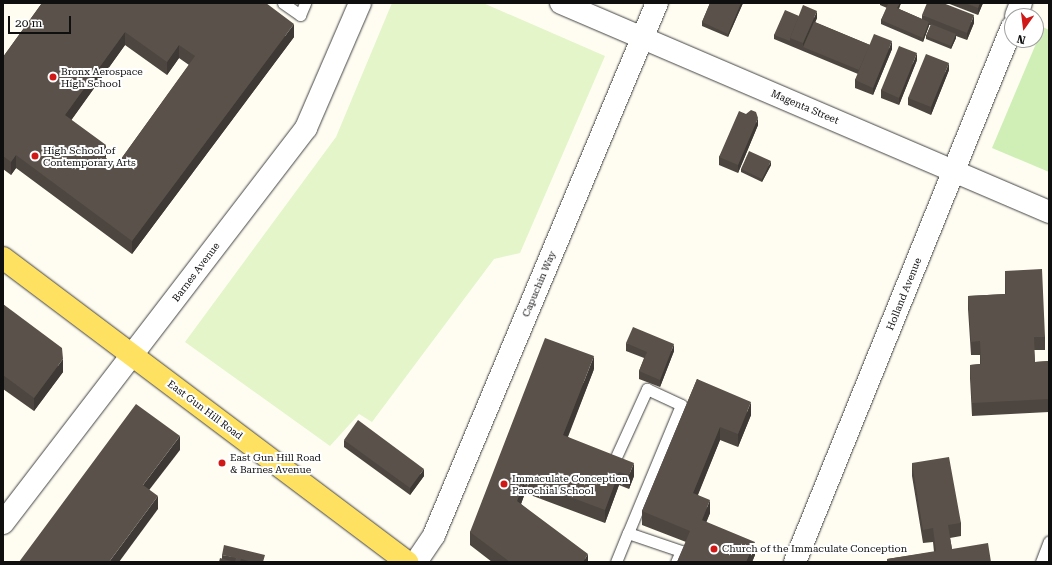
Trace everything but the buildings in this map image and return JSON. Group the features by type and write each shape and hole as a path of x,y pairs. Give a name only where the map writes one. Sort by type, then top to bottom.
{"main road":[{"name":"East Gun Hill Road","path":"3,258 132,355 397,559"}],"street":[{"name":"Barnes Avenue","path":"3,523 306,128 360,3"},
{"name":"Magenta Street","path":"561,3 1049,212"},
{"name":"Capuchin Way","path":"416,562 434,535 657,3"},
{"name":"Holland Avenue","path":"795,562 1004,46"}],"lane":[{"path":"283,3 300,15 305,3"},
{"path":"616,457 647,390 681,405 616,562"},
{"path":"628,532 681,551 676,562"},
{"path":"1041,562 1049,541"}],"green space":[{"path":"392,3 483,3 605,56 520,253 494,259 372,422 359,414 330,446 185,342 336,137"},
{"path":"1044,28 1049,30 1049,172 992,148 1034,48 1044,48"}],"place":[{"name":"Bronx Aerospace High School","path":"53,77"},
{"name":"High School of Contemporary Arts","path":"35,156"},
{"name":"East Gun Hill Road & Barnes Avenue","path":"222,463"},
{"name":"Immaculate Conception Parochial School","path":"504,484"},
{"name":"Church of the Immaculate Conception","path":"714,549"}]}
